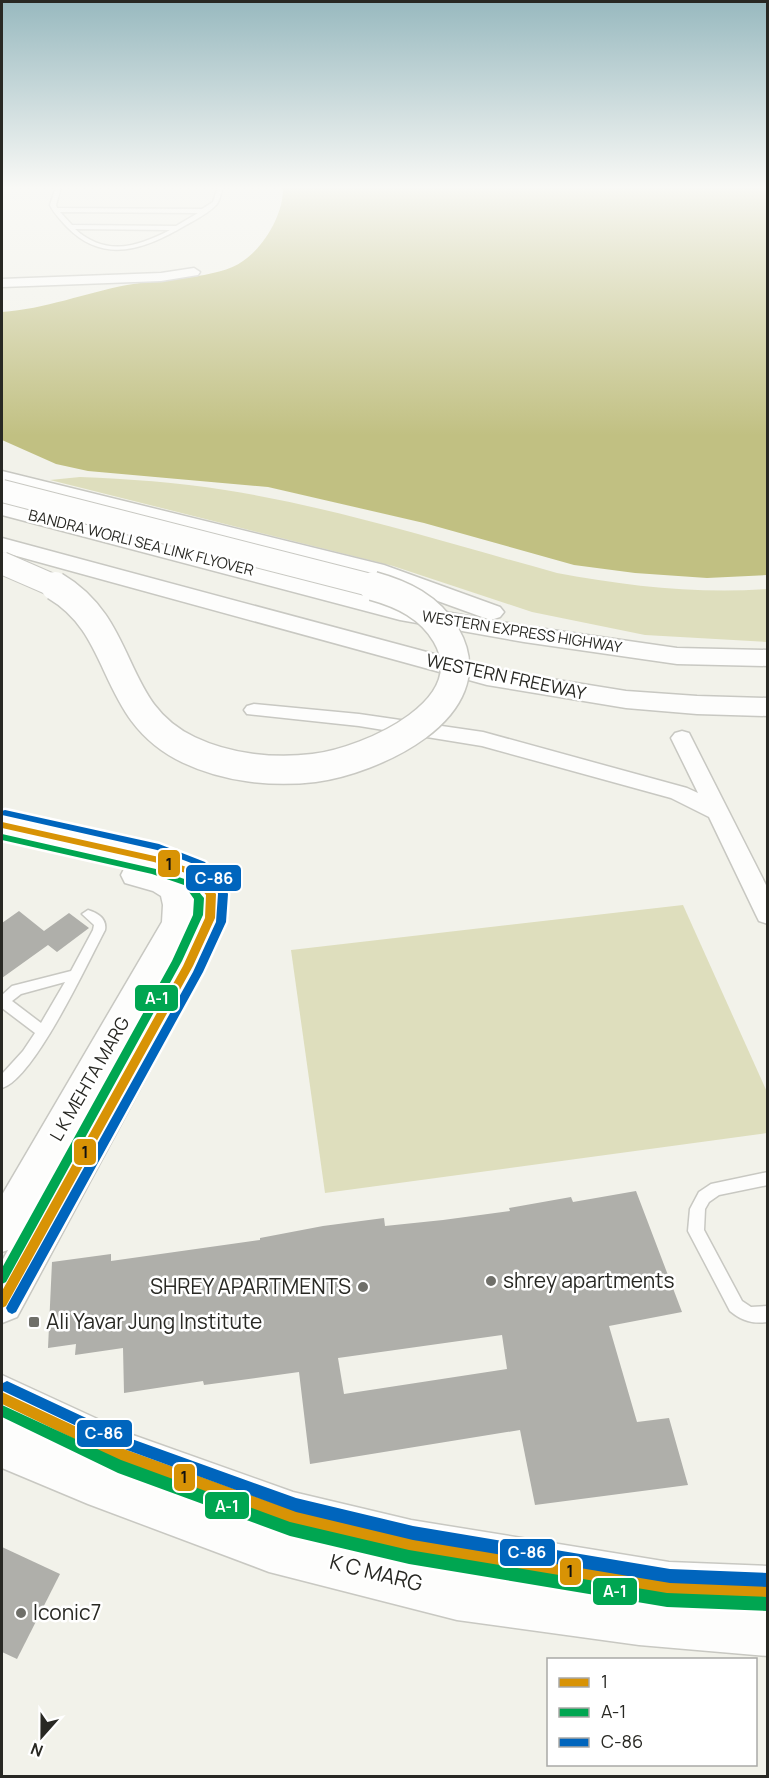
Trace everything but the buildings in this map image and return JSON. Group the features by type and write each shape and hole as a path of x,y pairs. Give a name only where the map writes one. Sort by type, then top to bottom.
{"main road":[{"path":"2,478 375,570 493,613 571,634 666,654"},
{"path":"2,490 351,579 404,597 422,609 439,625 450,641 455,660 453,678 446,699 432,716 408,735 360,756 327,766 295,769 261,769 219,761 182,748 149,723 125,686 109,645 92,618 78,603 40,577 2,563"},
{"name":"BANDRA WORLI SEA LINK FLYOVER","path":"2,508 280,579"},
{"name":"BANDRA WORLI SEA LINK FLYOVER","path":"2,545 250,611"},
{"name":"WESTERN EXPRESS HIGHWAY","path":"280,579 400,612 524,634 695,657 768,658"},
{"name":"WESTERN FREEWAY","path":"250,611 487,677 553,691 645,702 768,708"},
{"name":"L K MEHTA MARG","path":"2,825 156,859 194,873 211,894 210,918 188,966 152,1000"},
{"name":"L K MEHTA MARG","path":"2,845 164,882 176,890 180,905 179,922 152,1000 64,1157 7,1280"},
{"name":"L K MEHTA MARG","path":"2,1233 19,1191 64,1157"},
{"name":"K C MARG","path":"2,1412 88,1480 269,1547 446,1591 639,1619 765,1617"}],"street":[{"path":"2,283 161,277 194,272"},
{"path":"254,710 359,720 483,739 679,793 718,812"},
{"path":"682,738 768,915"}],"lane":[{"path":"2,1082 12,1075 43,1032 100,927 98,921 88,914"},
{"path":"43,1032 8,1004 6,999 17,990 74,975"},
{"path":"768,1179 716,1189 704,1197 698,1209 696,1231 736,1306 743,1313 753,1317 768,1314"}],"green space":[{"path":"80,477 189,485 309,506 583,578 688,590 767,589 767,642 645,635 532,612 393,566 50,480"},
{"path":"683,905 767,1092 767,1133 325,1193 291,950"}],"shaded area":[{"path":"224,270 767,270 767,575 707,578 635,573 574,565 424,523 268,487 88,471 56,464 2,440 2,312 34,308 127,285"}],"transit line":[{"name":"C-86","path":"5,813 159,847 202,864 221,887 223,894 221,922 198,972 12,1308"},
{"name":"1","path":"2,825 156,859 194,873 211,894 210,918 188,966 2,1302"},
{"name":"A-1","path":"2,837 153,871 187,883 199,898 198,915 177,961 2,1278"},
{"name":"C-86","path":"7,1387 127,1444 296,1505 413,1533 670,1576 768,1580"},
{"name":"1","path":"2,1398 122,1455 293,1517 411,1545 669,1588 768,1592"},
{"name":"A-1","path":"2,1411 118,1466 290,1529 409,1557 667,1600 768,1604"}],"place":[{"name":"shrey apartments","path":"491,1281"},
{"name":"SHREY APARTMENTS","path":"363,1287"},
{"name":"Ali Yavar Jung Institute","path":"34,1322"},
{"name":"Iconic7","path":"21,1613"}]}
